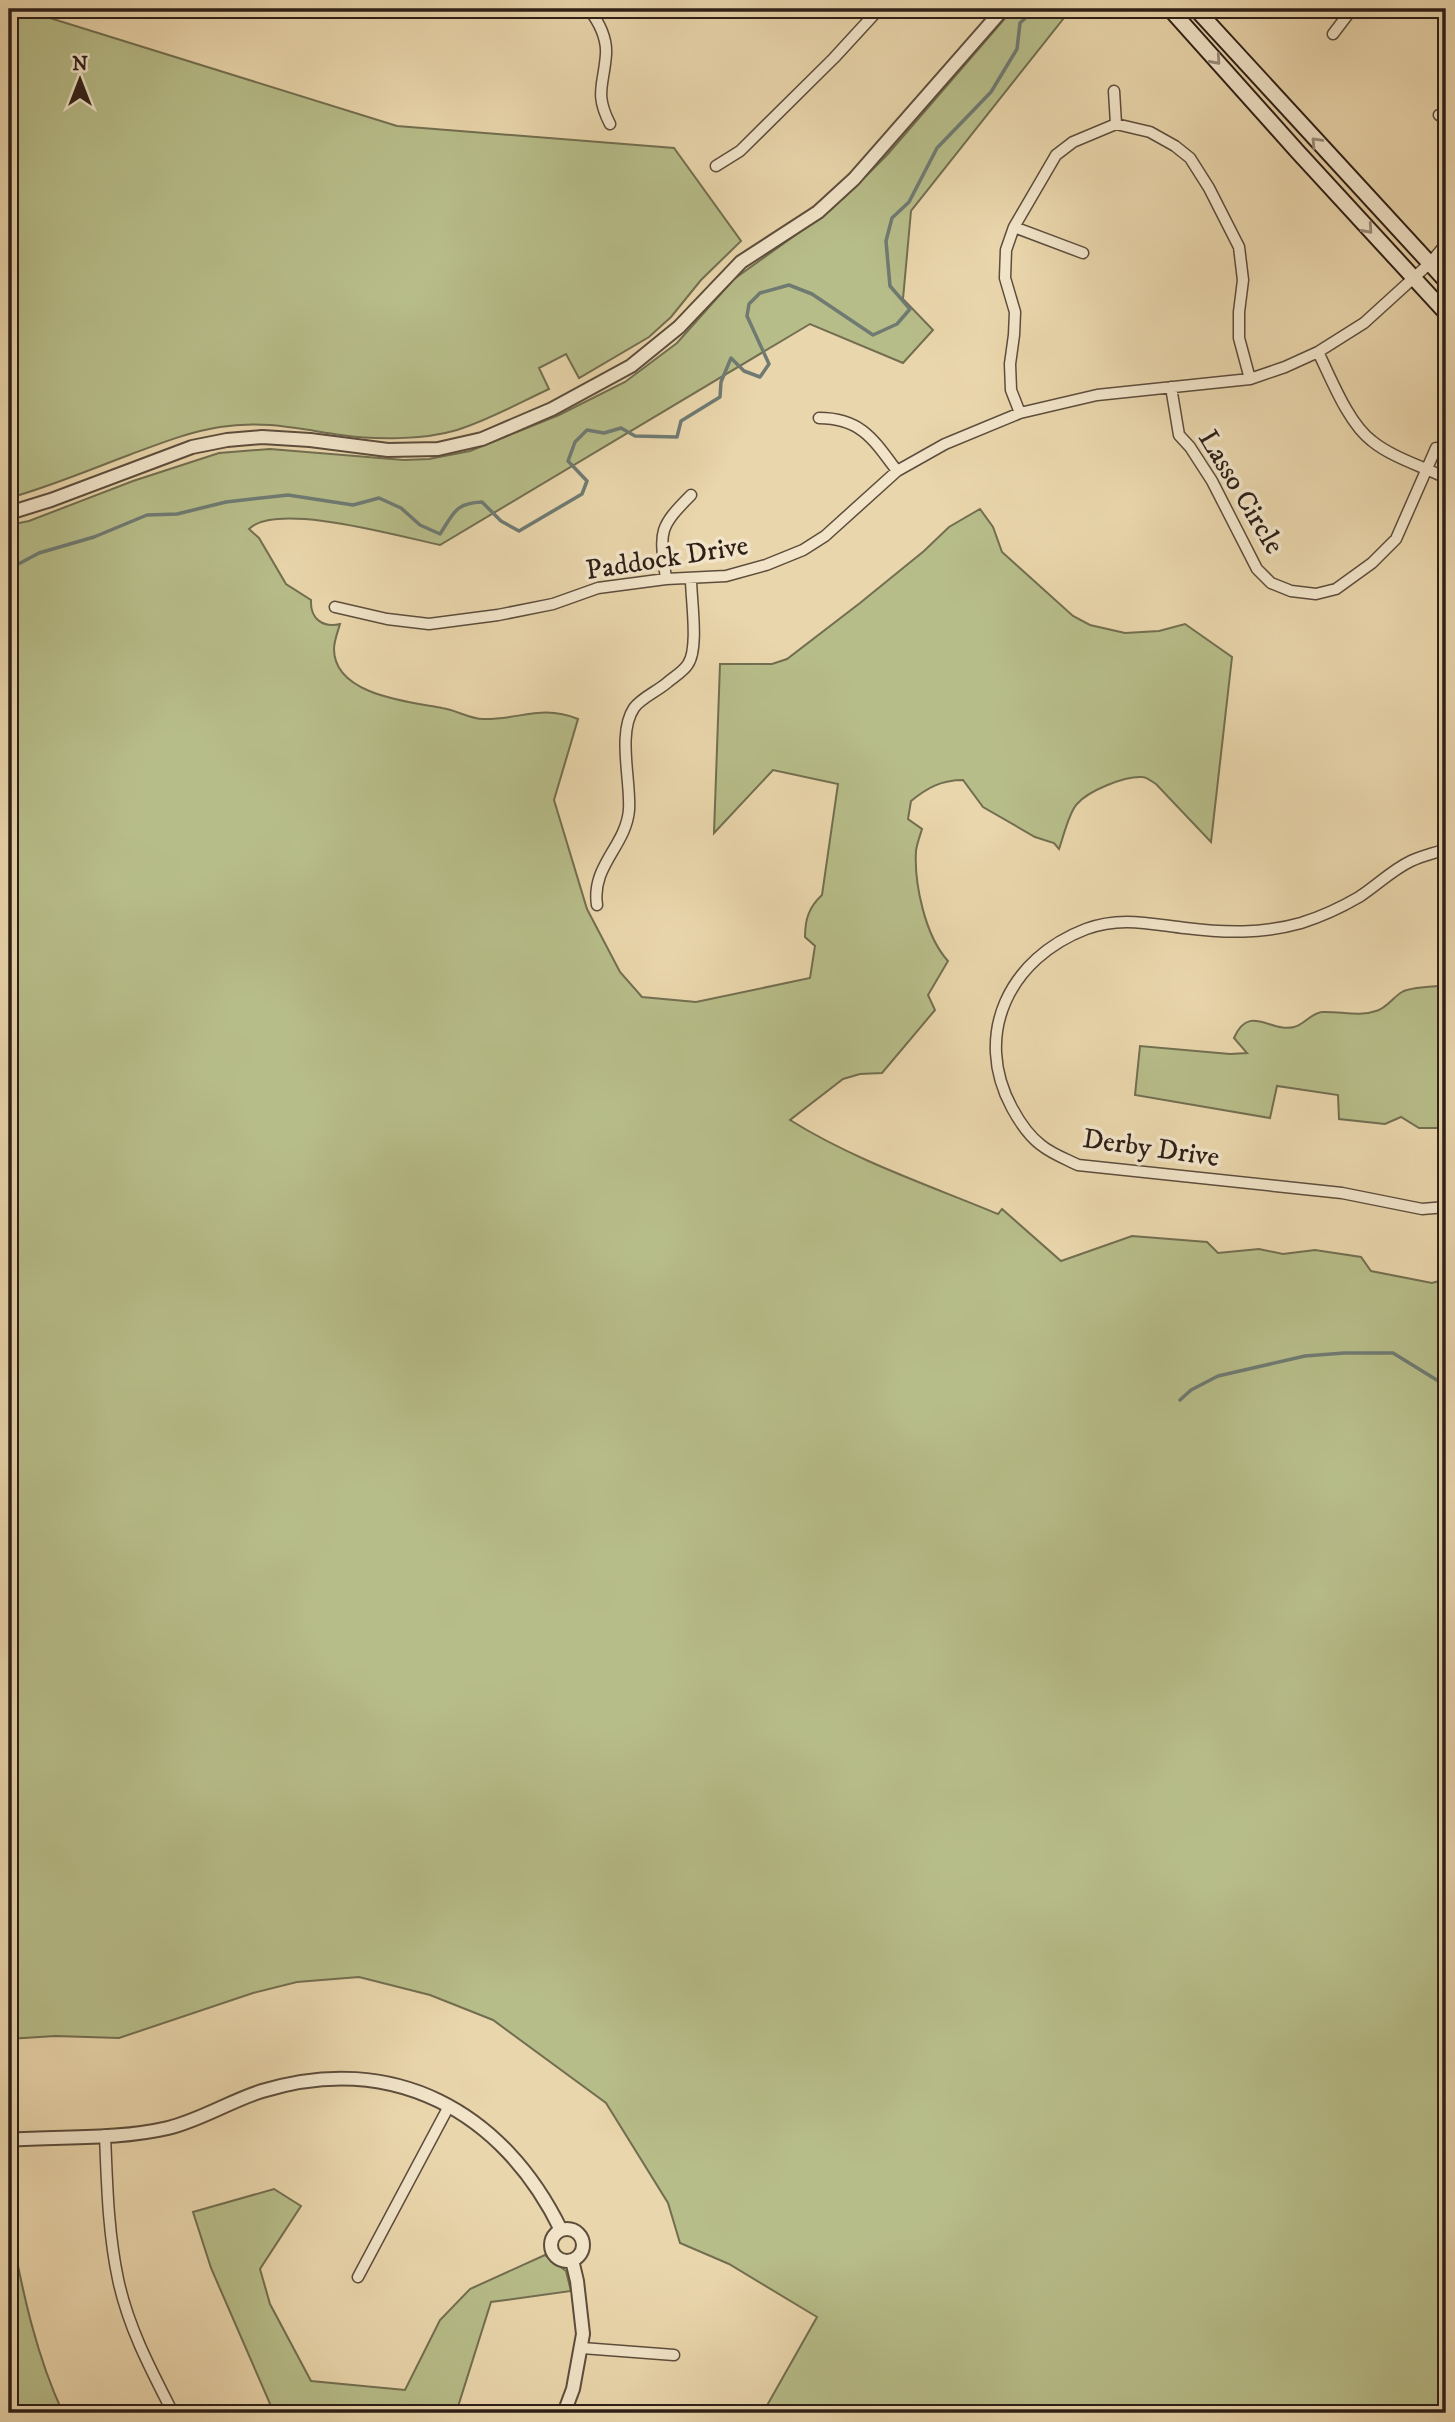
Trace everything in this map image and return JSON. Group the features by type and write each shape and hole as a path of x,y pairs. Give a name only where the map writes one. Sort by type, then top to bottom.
{"main road":[{"path":"1170,9 1446,313"},
{"path":"1196,9 1446,281"}],"street":[{"path":"589,9 598,21 607,52 601,85 601,107 610,124"},
{"path":"716,166 740,151 880,9"},
{"path":"9,513 192,447 227,440 262,437 388,450 438,449 482,439 552,409 631,366 679,327 741,262 818,212 854,179 1003,9"},
{"path":"1333,34 1352,9"},
{"path":"1114,91 1116,124"},
{"path":"1020,413 1011,390 1010,364 1015,312 1005,278 1006,250 1014,227 1056,155 1073,142 1116,124 1150,132 1175,146 1190,158 1209,188 1239,247 1243,280 1238,338 1250,379"},
{"path":"1014,227 1083,253"},
{"name":"Paddock Drive","path":"335,607 387,620 429,624 554,604 598,588 666,579 726,576 766,565 803,550 825,536 897,471 945,444 1020,413 1097,395 1250,379 1318,352 1364,323 1430,263 1446,244"},
{"path":"1318,352 1355,422 1369,440 1390,453 1446,478"},
{"name":"Lasso Circle","path":"1171,387 1180,435 1212,481 1257,569 1271,583 1290,592 1316,594 1336,589 1372,563 1396,538 1436,448"},
{"path":"819,418 853,423 873,439 897,471"},
{"path":"666,579 663,530 668,518 691,495"},
{"path":"597,905 597,879 621,838 629,811 626,742 628,723 634,707 667,684 689,663 693,644 691,579"},
{"name":"Derby Drive","path":"1446,849 1410,861 1357,898 1304,922 1276,929 1246,933 1208,931 1132,920 1086,929 1044,952 1014,985 1003,1004 996,1030 995,1054 1000,1085 1016,1116 1040,1145 1078,1165 1342,1193 1422,1209 1446,1207"},
{"path":"9,2140 127,2135 194,2119 263,2090 331,2079 367,2079 398,2085 460,2111 508,2150 531,2177 561,2230"},
{"path":"358,2277 449,2106"},
{"path":"105,2135 109,2218 118,2279 141,2350 173,2413"},
{"path":"561,2230 572,2230 583,2242 580,2253 572,2260 559,2259 551,2249 551,2239 561,2230"},
{"path":"564,2413 573,2389 583,2334 572,2260"},
{"path":"582,2348 674,2355"}],"green space":[{"path":"9,9 21,9 397,126 674,148 741,241 649,337 579,378 566,354 539,368 549,389 469,426 430,436 384,438 354,437 266,425 220,427 174,439 9,498"},
{"path":"1013,9 1071,9 911,211 903,299 933,330 903,363 810,324 440,545 370,529 311,520 263,521 249,529 259,538 286,584 311,600 315,617 328,625 340,624 334,646 337,664 346,677 359,686 393,699 447,709 478,719 553,713 578,719 554,800 587,909 620,972 642,997 696,1002 810,978 815,946 805,937 806,925 811,909 822,895 838,784 773,770 714,833 720,664 772,664 787,659 924,551 949,527 980,509 993,527 1002,552 1073,616 1090,625 1125,633 1159,631 1185,624 1232,657 1211,842 1156,784 1144,777 1116,782 1082,799 1071,813 1059,849 1054,843 1035,837 983,807 963,780 948,781 935,786 911,801 908,819 922,829 916,848 919,893 927,924 948,961 928,995 935,1010 882,1073 860,1074 843,1079 790,1120 892,1171 998,1214 1002,1209 1061,1261 1132,1236 1207,1242 1218,1253 1259,1249 1283,1254 1315,1250 1361,1257 1371,1271 1432,1283 1446,1279 1446,2413 759,2413 765,2409 817,2317 729,2264 680,2243 668,2203 606,2103 493,2020 430,1995 359,1977 297,1982 253,1993 119,2038 55,2036 9,2039 9,525 29,521 133,481 219,453 270,449 404,460 429,459 470,451 559,415 625,382 677,343 734,279 829,211 852,190 887,155"},
{"path":"1446,986 1446,1128 1419,1128 1401,1117 1385,1124 1339,1119 1338,1095 1277,1086 1270,1118 1135,1095 1140,1046 1230,1054 1247,1053 1234,1038 1246,1022 1294,1027 1318,1013 1370,1013 1380,1010 1406,990"},
{"path":"274,2189 301,2206 260,2269 270,2304 311,2381 405,2390 440,2320 470,2289 545,2255 566,2271 571,2291 491,2302 456,2413 274,2413 211,2268 193,2212"},
{"path":"9,2231 38,2346 63,2413 9,2413"}],"waterway":[{"path":"9,569 39,553 94,537 147,515 177,514 226,502 288,495 353,505 379,498 401,508 420,525 440,534 456,510 466,504 482,502 501,521 519,531 582,494 587,481 568,461 575,442 587,430 604,433 621,428 635,436 677,437 681,421 720,397 721,382 731,358 744,371 760,377 769,364 747,316 749,304 760,293 789,285 812,294 873,335 897,324 910,309 890,286 886,241 892,218 909,202 937,148 991,92 1017,49 1020,23 1035,9"},
{"path":"1180,1400 1191,1390 1218,1376 1305,1356 1344,1353 1393,1353 1446,1383"}]}
